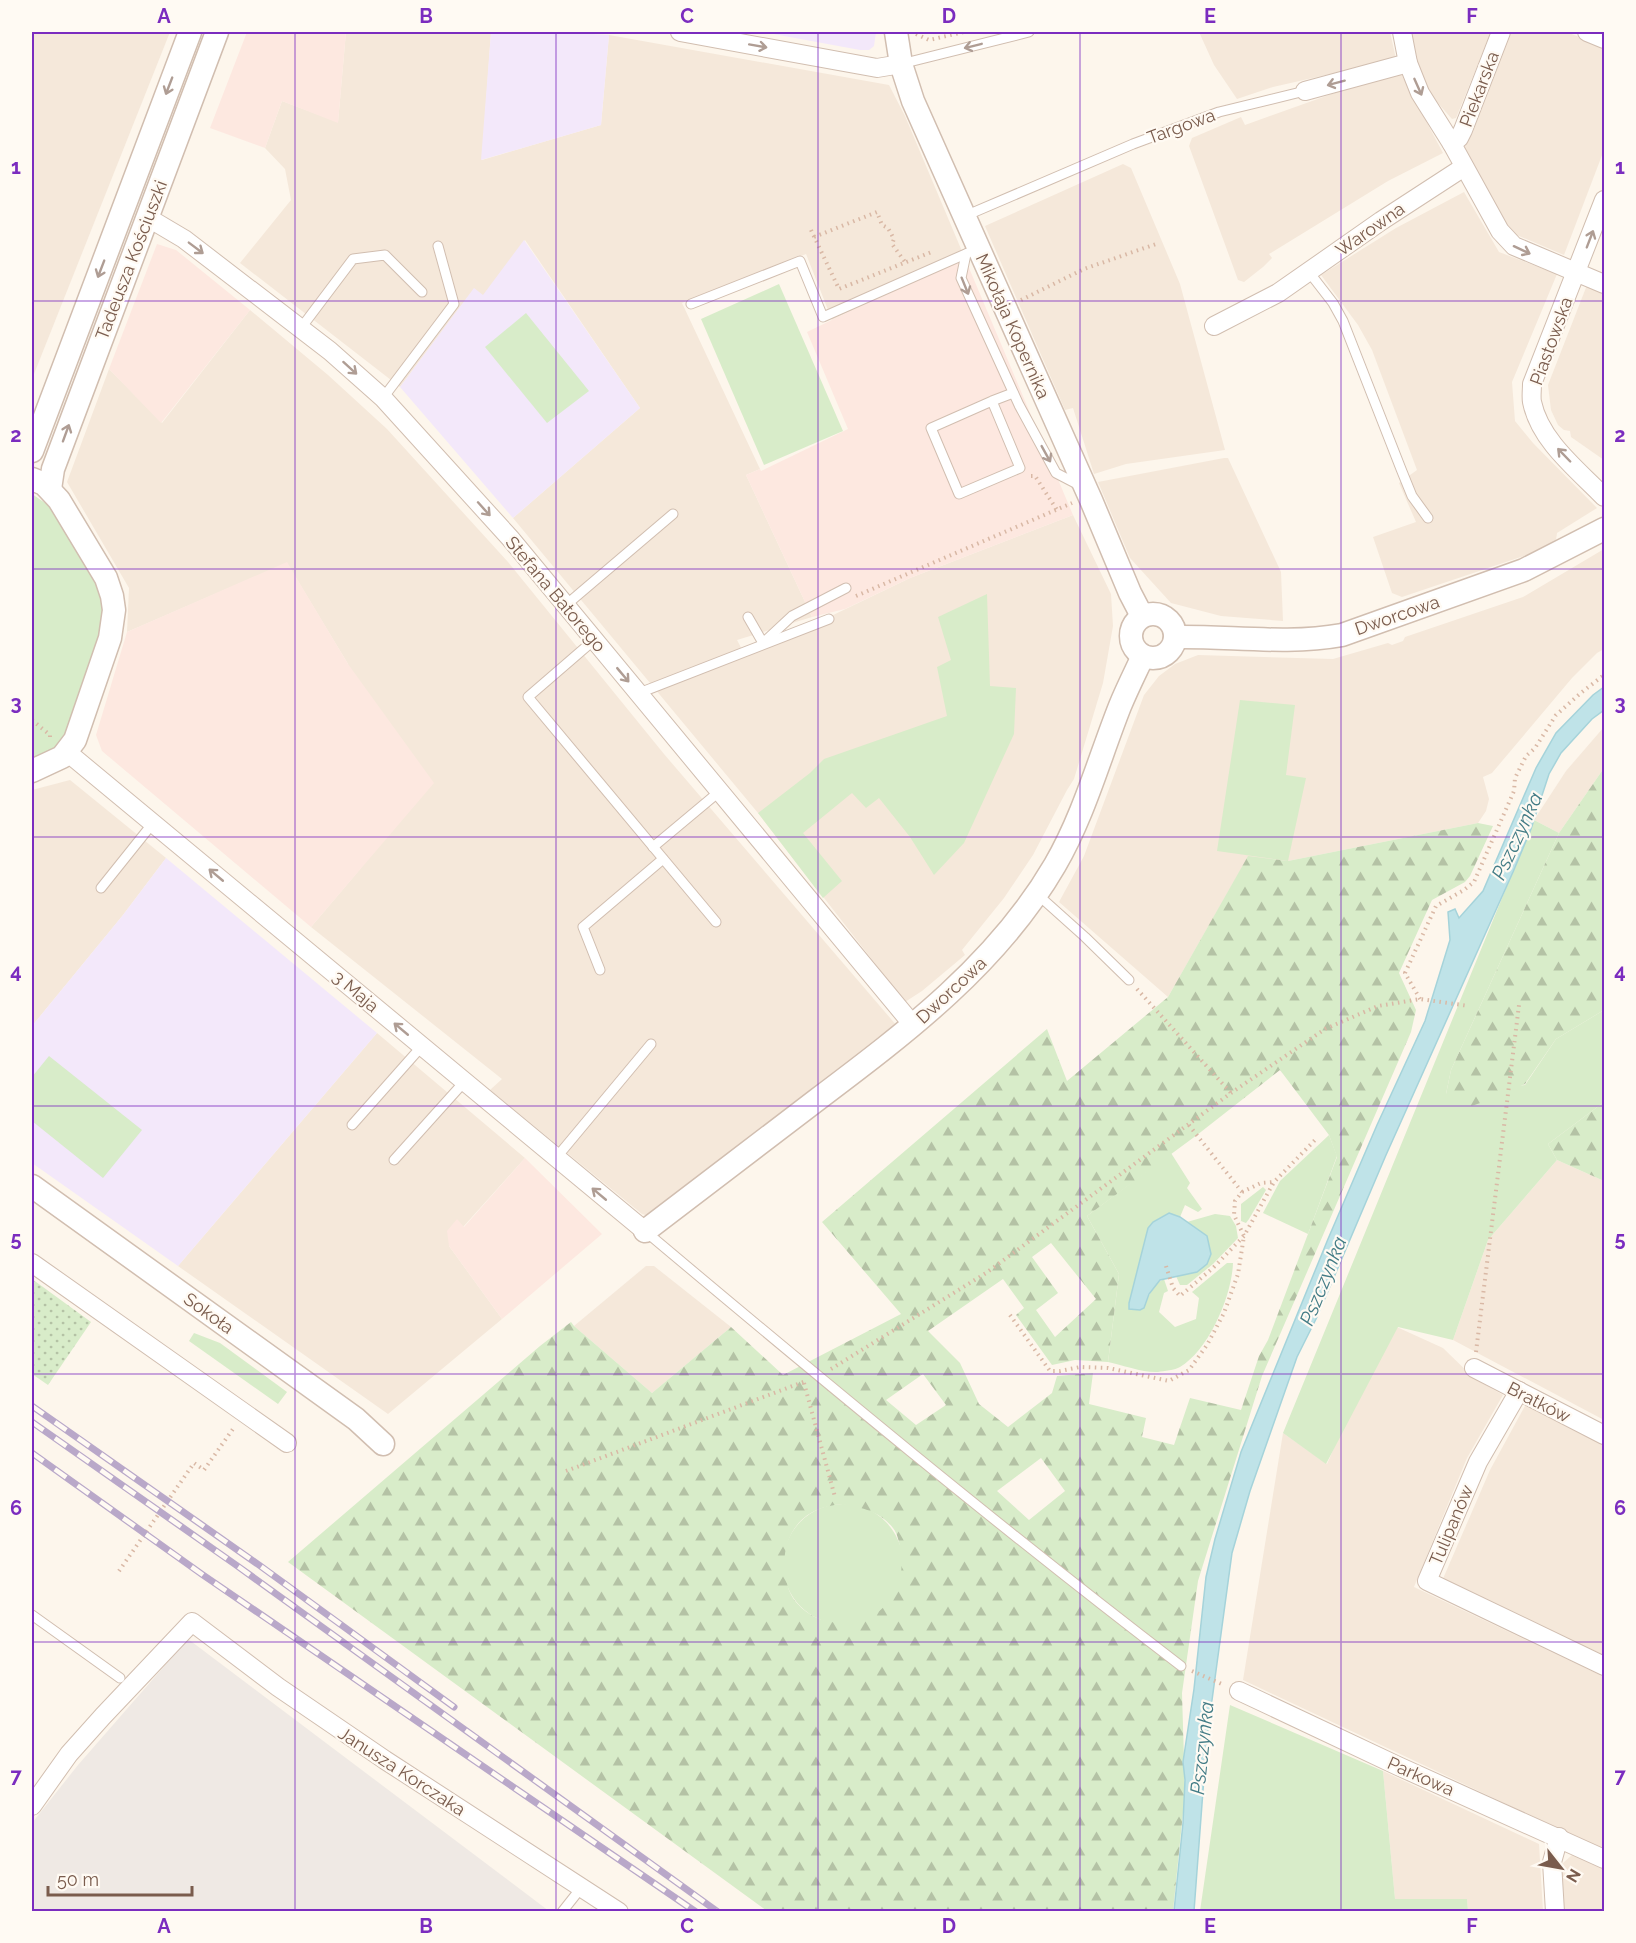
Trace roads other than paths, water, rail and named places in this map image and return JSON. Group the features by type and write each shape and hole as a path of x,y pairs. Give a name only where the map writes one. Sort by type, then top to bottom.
{"street":[{"name":"Tadeusza Kościuszki","path":"32,451 190,32"},
{"name":"Tadeusza Kościuszki","path":"41,484 53,469 57,459 217,32"},
{"path":"680,32 877,68 900,64"},
{"name":"Mikołaja Kopernika","path":"896,32 900,64 913,101 964,216 973,251 1082,495 1142,616"},
{"path":"1402,32 1408,63 1420,93 1452,144 1500,231 1514,246 1576,274 1605,284"},
{"name":"Piekarska","path":"1452,144 1463,130 1501,32"},
{"path":"1587,32 1605,39"},
{"name":"Targowa","path":"1305,91 1408,63"},
{"name":"Warowna","path":"1214,326 1278,293 1380,221 1464,167"},
{"name":"Piastowska","path":"1605,200 1532,384 1532,402 1542,429 1557,448 1605,497"},
{"name":"Stefana Batorego","path":"146,219 184,240 301,328 383,398 510,538 913,1025"},
{"path":"32,771 55,762 59,747 75,740 84,720 111,633 114,610 106,578 59,500 41,484"},
{"name":"Dworcowa","path":"1175,637 1320,639 1342,635 1524,570 1605,529"},
{"path":"1153,614 1166,618 1174,630 1175,637 1167,654 1154,658 1143,656 1134,648 1130,637 1133,626 1142,616 1153,614"},
{"name":"Dworcowa","path":"645,1231 913,1025 981,963 1037,894 1056,864 1099,769 1120,706 1143,656"},
{"name":"3 Maja","path":"59,747 645,1231"},
{"name":"Sokoła","path":"32,1186 356,1419 383,1444"},
{"path":"32,1263 287,1443"},
{"name":"Bratków","path":"1474,1368 1605,1435"},
{"name":"Tulipanów","path":"1519,1391 1478,1462 1427,1581 1605,1666"},
{"name":"Janusza Korczaka","path":"32,1806 69,1754 192,1622 278,1687 375,1754 619,1911"},
{"name":"Parkowa","path":"1239,1691 1398,1766 1605,1859"},
{"path":"1555,1911 1552,1862 1558,1837"}],"lane":[{"path":"900,64 1029,32"},
{"name":"Targowa","path":"964,216 1133,144 1219,112 1305,91"},
{"path":"383,398 454,304 438,246"},
{"path":"691,304 800,261 824,317 973,251"},
{"path":"973,251 961,278 1013,393 1056,473 1082,495"},
{"path":"301,328 353,259 385,255 422,292"},
{"path":"1309,272 1333,303 1343,321 1401,469 1413,496 1428,518"},
{"path":"992,401 1020,468 959,494 931,428 992,401 1013,393"},
{"path":"566,605 673,514"},
{"path":"763,643 792,616 846,588"},
{"path":"748,617 763,643"},
{"path":"639,693 829,619"},
{"path":"594,640 528,697 716,922"},
{"path":"653,847 720,791"},
{"path":"101,888 153,823"},
{"path":"600,970 583,927 663,859"},
{"path":"1037,894 1129,980"},
{"path":"556,1158 651,1044"},
{"path":"352,1125 422,1046"},
{"path":"394,1160 465,1081"},
{"path":"645,1231 819,1377 1074,1584 1181,1666"},
{"path":"32,1615 120,1678"},
{"path":"562,1911 582,1888"}],"water":[{"name":"Pszczynka","path":"1604,687 1604,710 1592,719 1561,753 1549,774 1531,829 1513,872 1386,1155 1317,1317 1297,1357 1250,1491 1232,1553 1207,1737 1194,1911 1174,1911 1183,1823 1185,1780 1183,1762 1194,1689 1206,1577 1241,1452 1328,1239 1425,1021 1450,940 1448,912 1455,909 1459,918 1483,891 1536,768 1556,733 1593,695"},
{"path":"1169,1213 1180,1217 1207,1236 1211,1254 1207,1264 1197,1272 1160,1280 1149,1294 1144,1308 1129,1309 1148,1228 1153,1222"}],"railway":[{"path":"32,1406 259,1565 454,1707"},
{"path":"32,1422 236,1565 718,1912"},
{"path":"32,1453 203,1575 696,1912"}]}
